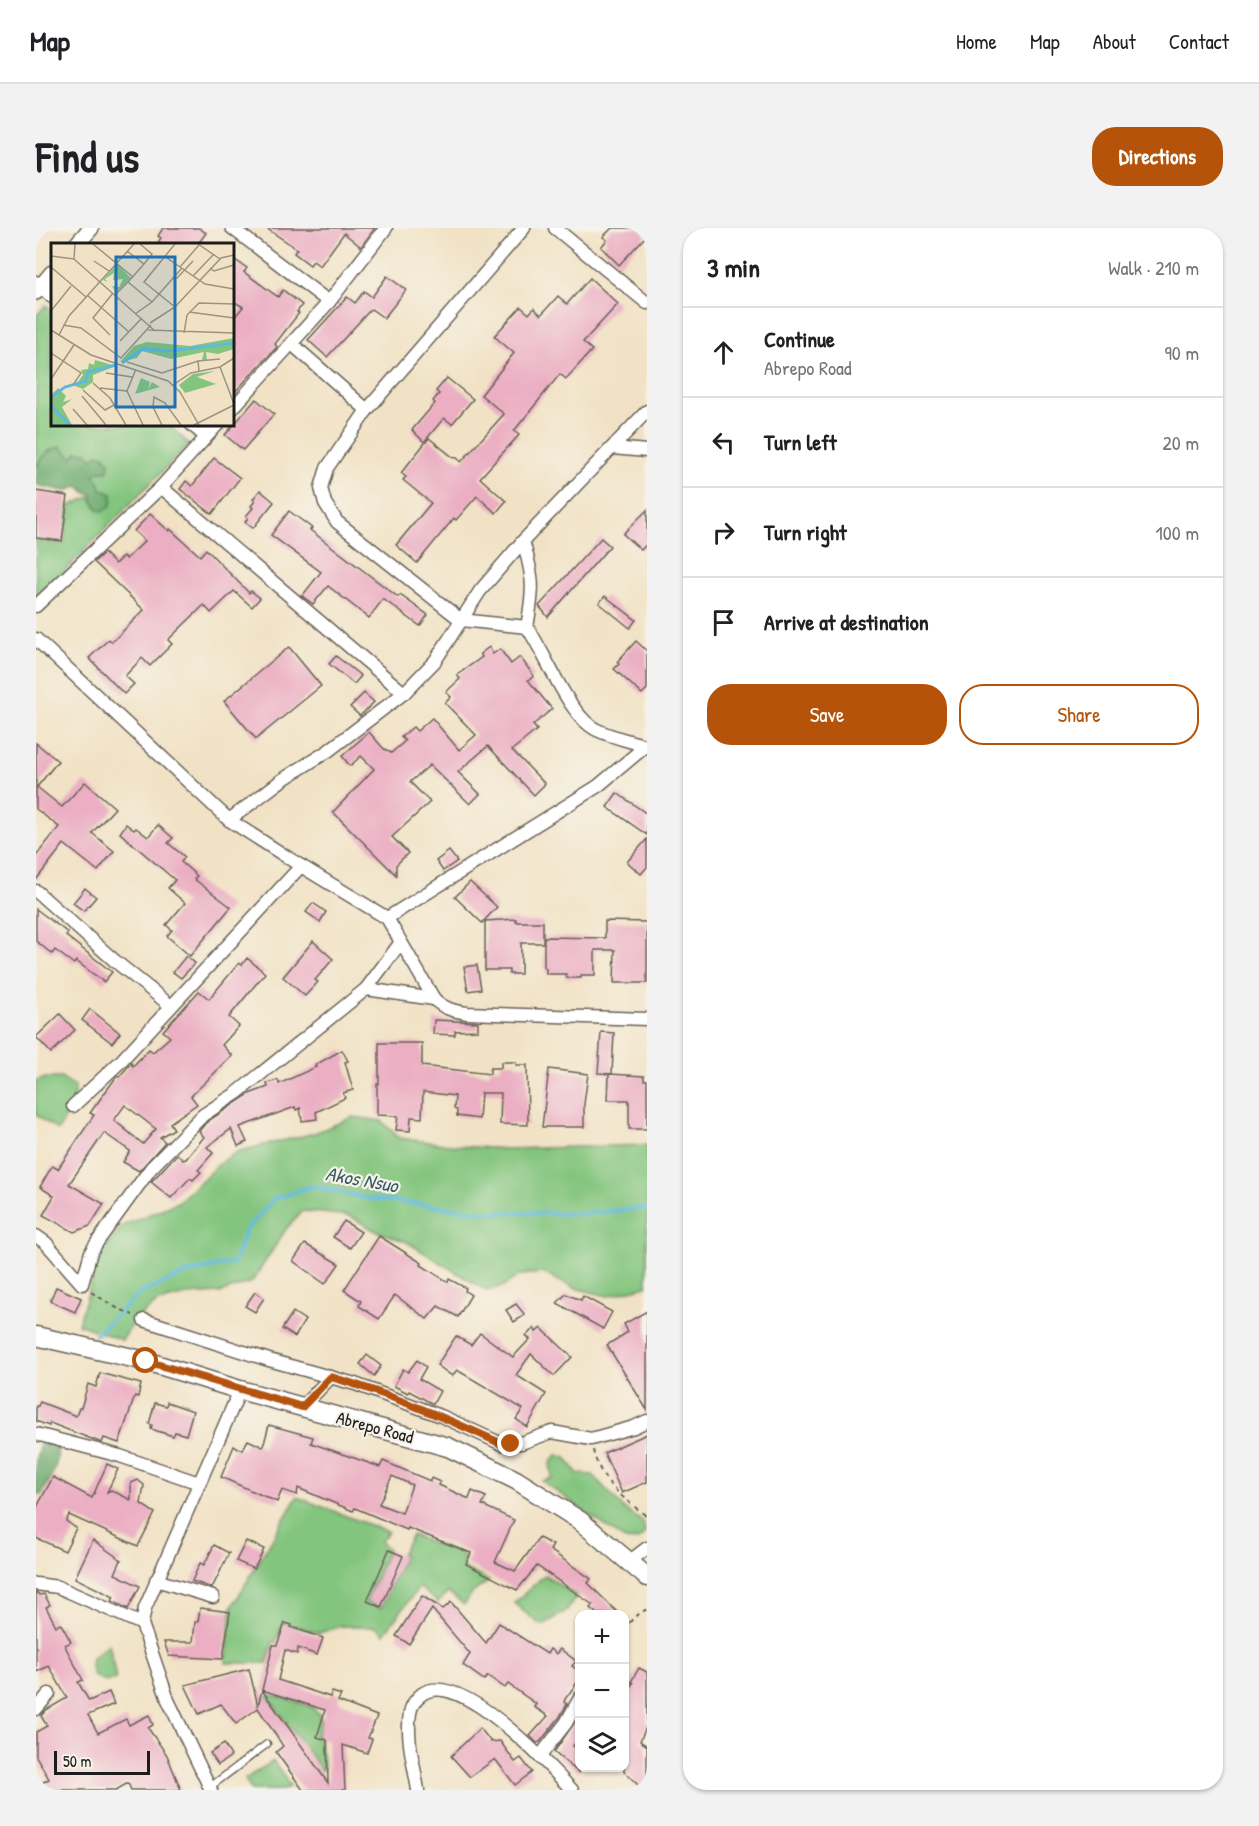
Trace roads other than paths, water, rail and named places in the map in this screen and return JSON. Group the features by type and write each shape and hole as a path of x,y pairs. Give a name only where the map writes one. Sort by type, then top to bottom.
{"main road":[{"name":"Abrepo Road","path":"36,1336 146,1361 240,1390 448,1447 525,1486 579,1520 647,1577"}],"street":[{"path":"78,243 91,228"},
{"path":"232,228 329,302"},
{"path":"234,407 329,302 386,228"},
{"path":"524,228 367,410 327,468 321,488 325,503 337,522 461,620 527,627"},
{"path":"555,228 647,303"},
{"path":"51,274 38,287 51,296"},
{"path":"292,344 367,410"},
{"path":"229,820 282,780 328,751 404,693 435,661 480,591 523,541 647,411"},
{"path":"193,426 206,437"},
{"path":"36,606 161,487 216,426"},
{"path":"612,448 647,452"},
{"path":"161,487 404,693"},
{"path":"523,541 533,582 527,627 538,642 575,712 595,729 646,746"},
{"path":"36,639 229,820 387,918 434,999 440,1005 453,1011 467,1013 647,1018"},
{"path":"387,918 598,786 646,746"},
{"path":"73,1106 120,1062 301,866"},
{"path":"36,891 115,961 171,1006"},
{"path":"36,1236 46,1243 82,1284 91,1252 151,1168 203,1115 237,1093 366,989 401,942"},
{"path":"366,989 434,999"},
{"path":"144,1320 269,1360 355,1384 422,1409 502,1444 521,1443 552,1432 591,1439 647,1421"},
{"path":"302,1407 331,1377"},
{"path":"210,1789 168,1700 142,1624 145,1608 156,1580 240,1390"},
{"path":"36,1434 120,1456 199,1483"},
{"path":"630,1561 647,1548"},
{"path":"156,1580 213,1597"},
{"path":"36,1584 58,1587 142,1624"},
{"path":"418,1790 410,1743 410,1711 417,1697 426,1691 438,1688 477,1705 504,1724 540,1755 572,1790"},
{"path":"36,1709 49,1694"},
{"path":"540,1755 566,1723 575,1706"}],"lane":[{"path":"210,1789 267,1744"}],"waterway":[{"name":"Akos Nsuo","path":"95,1335 139,1294 185,1274 235,1262 245,1231 274,1199 312,1186 365,1198 487,1212 577,1214 647,1208"}]}
